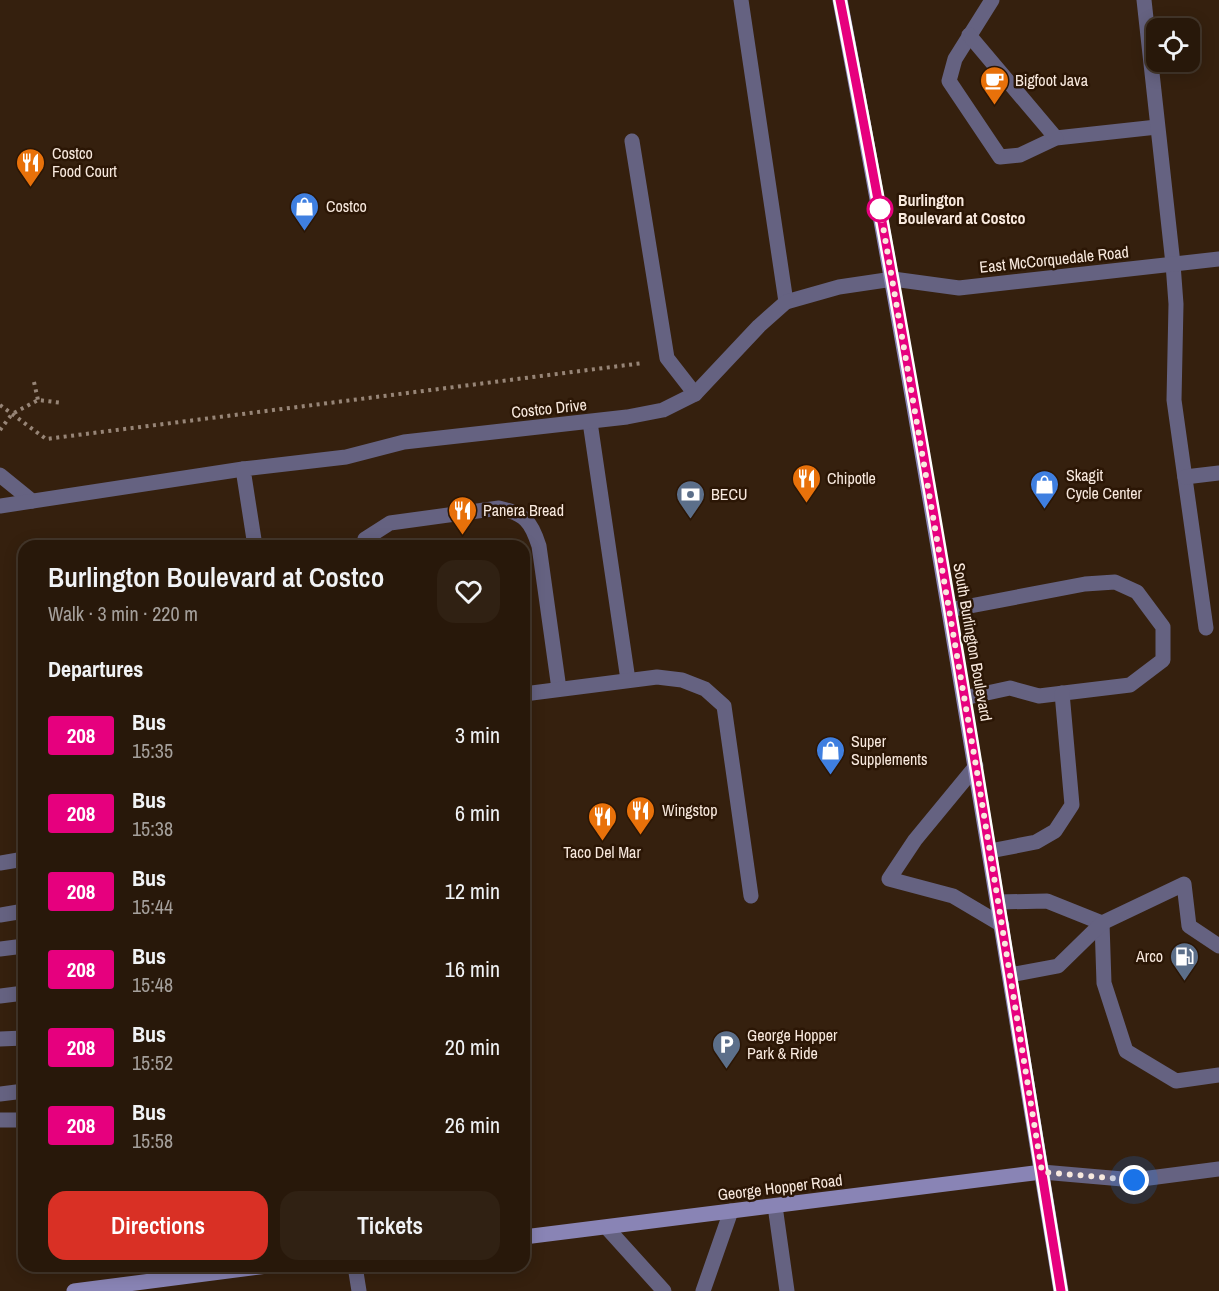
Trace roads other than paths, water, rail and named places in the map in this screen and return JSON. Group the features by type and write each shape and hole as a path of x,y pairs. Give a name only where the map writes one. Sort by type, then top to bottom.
{"main road":[{"name":"South Burlington Boulevard","path":"840,0 893,279 976,766 1061,1291"},
{"name":"George Hopper Road","path":"530,1236 1042,1172"},
{"path":"74,1291 221,1272"}],"street":[{"path":"741,0 786,302"},
{"path":"992,0 955,59 949,81 1000,157 1020,155 1056,138 1157,127"},
{"path":"1143,0 1173,264 1176,304 1174,400 1206,628"},
{"path":"969,35 1056,138"},
{"path":"632,141 667,358 694,394"},
{"name":"East McCorquedale Road","path":"893,279 959,288 1219,259"},
{"name":"Costco Drive","path":"0,506 243,469 346,457 404,442 590,422 663,410 694,394 751,334 786,302 839,287 893,279"},
{"path":"590,422 628,680"},
{"path":"243,469 254,540"},
{"path":"1185,477 1219,473"},
{"path":"0,476 32,501"},
{"path":"368,540 390,523 499,508 513,511 526,519 534,531 539,546 559,689"},
{"path":"949,610 1085,584 1115,582 1137,592 1163,627 1163,660 1130,685 1039,696 1010,688 964,698"},
{"path":"530,693 657,677 682,680 705,689 724,706 751,896"},
{"path":"990,851 1036,842 1055,831 1072,806 1062,693"},
{"path":"976,766 915,840 889,879 953,896 1002,924"},
{"path":"0,863 18,860"},
{"path":"1010,975 1058,966 1102,922 1184,884 1190,926 1219,946"},
{"path":"998,902 1047,901 1102,922"},
{"path":"0,915 18,912"},
{"path":"1102,922 1104,982 1126,1051 1176,1081 1219,1075"},
{"path":"0,949 18,947"},
{"path":"0,996 18,994"},
{"path":"0,1039 18,1038"},
{"path":"0,1094 18,1092"},
{"path":"0,1120 18,1120"},
{"path":"1042,1172 1134,1180 1219,1169"},
{"path":"775,1206 787,1291"},
{"path":"703,1291 731,1211"},
{"path":"607,1228 664,1291"},
{"path":"356,1272 359,1291"}],"place":[{"name":"Bigfoot Java","path":"994,106"},
{"name":"Costco Food Court","path":"31,188"},
{"name":"Burlington Boulevard at Costco","path":"880,209"},
{"name":"Costco","path":"305,232"},
{"name":"Chipotle","path":"806,504"},
{"name":"Skagit Cycle Center","path":"1045,510"},
{"name":"BECU","path":"690,520"},
{"name":"Panera Bread","path":"462,536"},
{"name":"Super Supplements","path":"830,776"},
{"name":"Wingstop","path":"641,836"},
{"name":"Taco Del Mar","path":"602,842"},
{"name":"Arco","path":"1184,982"},
{"name":"George Hopper Park & Ride","path":"726,1070"}]}
